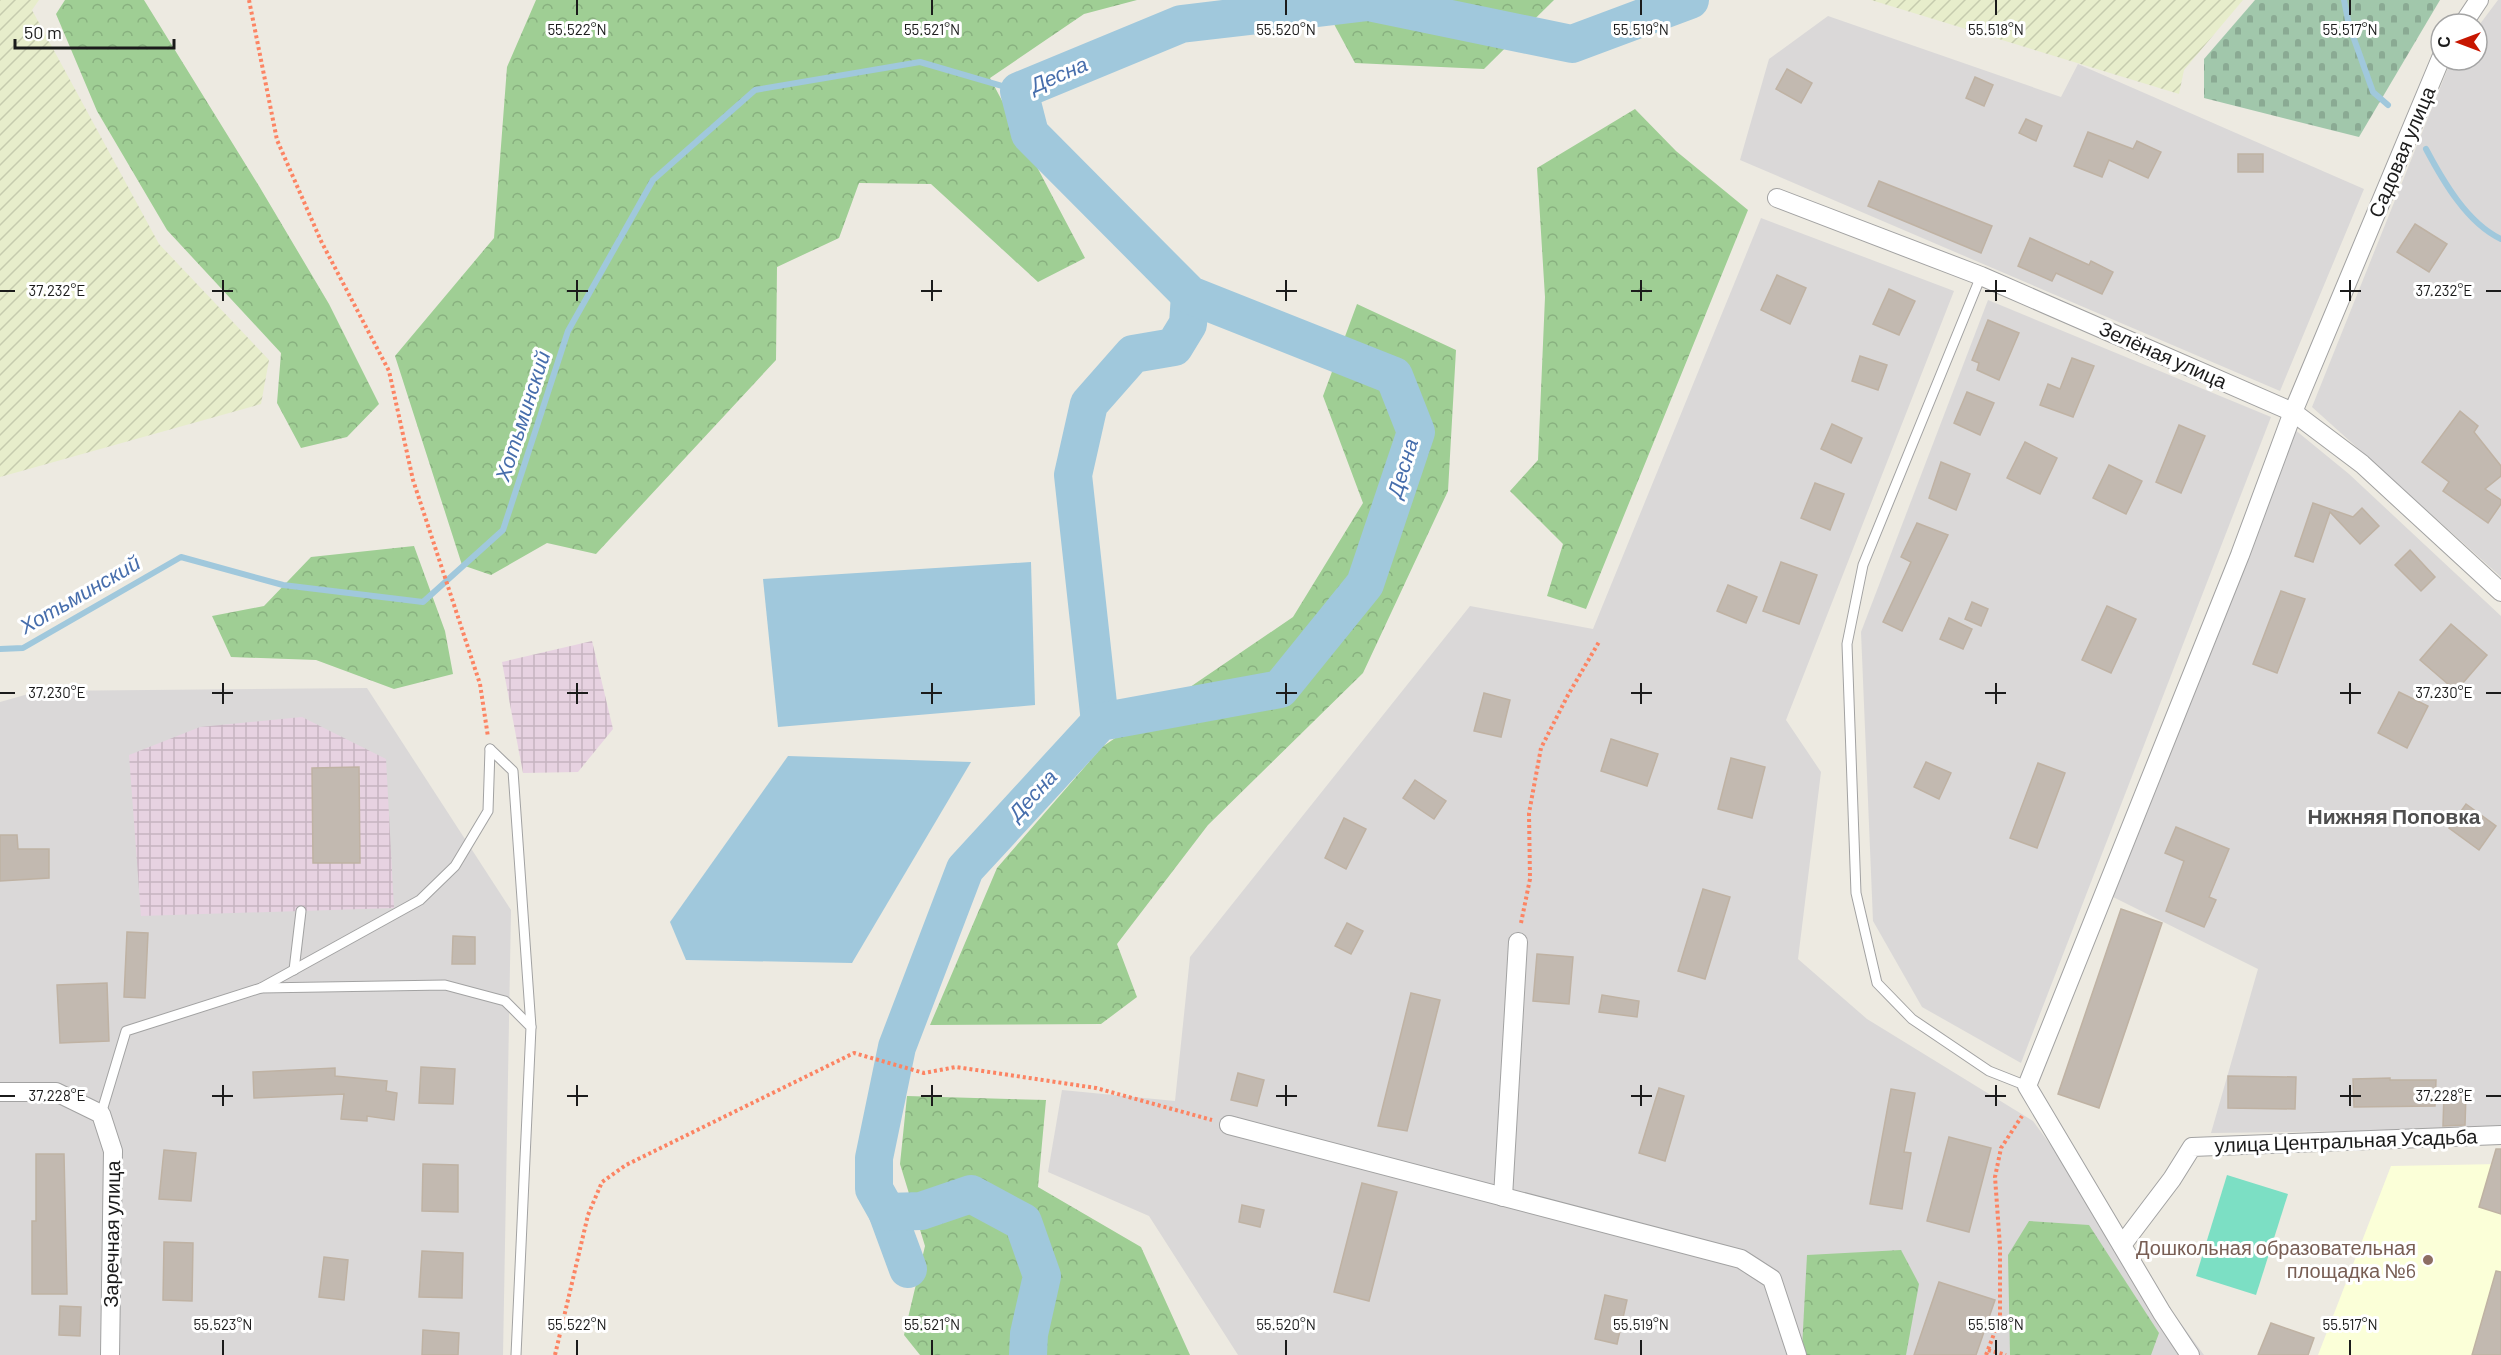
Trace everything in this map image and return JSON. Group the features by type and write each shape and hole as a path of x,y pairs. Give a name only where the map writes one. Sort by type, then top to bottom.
{"street":[{"name":"Садовая улица","path":"2031,1093 2240,555 2293,412 2435,72"},
{"name":"Зелёная улица","path":"1777,198 1981,276 2293,412 2362,464 2501,592"},
{"path":"1503,1197 1518,942"},
{"path":"0,1092 56,1092 101,1114"},
{"path":"2031,1093 2190,1355"},
{"name":"Заречная улица","path":"101,1114 113,1151 110,1355"},
{"path":"1229,1125 1741,1260 1772,1279 1797,1355"},
{"name":"улица Центральная Усадьба","path":"2122,1245 2172,1179 2192,1147 2501,1135"}],"lane":[{"path":"1981,276 1863,565 1848,644 1856,892 1877,983 1912,1019 1989,1071 2031,1093"},
{"path":"101,1114 126,1031 261,988 420,900 454,866 488,811 490,749"},
{"path":"490,749 513,771 531,1027 516,1355"},
{"path":"294,970 301,911"},
{"path":"261,988 445,985 505,1001 531,1027"}],"path":[{"path":"249,0 277,140 321,241 388,371 413,480 480,684 490,749"},
{"path":"1518,942 1530,879 1529,813 1541,748 1599,642"},
{"path":"555,1355 588,1215 602,1182 626,1164 854,1053 917,1071 956,1067 1096,1088 1229,1125"},
{"path":"2006,1355 1987,1353 2000,1318 2000,1247 1995,1177 2001,1148 2031,1093"}],"shaded area":[{"path":"0,0 39,0 32,10 159,244 269,360 261,404 0,477"},
{"path":"1871,0 2243,0 2184,70 2179,94"},
{"path":"2498,0 2501,0 2501,577 2312,407 2446,72 2489,72 2489,12"},
{"path":"1828,16 2061,97 2078,64 2364,189 2280,391 1740,160 1769,59"},
{"path":"1761,218 1954,291 1786,720 1821,772 1798,959 1867,1019 2033,1121 2204,1355 1238,1355 1149,1216 1048,1172 1062,1090 1175,1101 1190,957 1470,606 1593,629"},
{"path":"1988,300 2271,417 2021,1063 1922,1007 1873,921 1861,632"},
{"path":"2294,429 2349,474 2501,616 2501,1129 2211,1133 2258,969 2109,895"},
{"path":"592,641 613,729 578,772 523,773 502,662"},
{"path":"367,688 511,910 503,1355 0,1355 0,702 39,691"},
{"path":"302,717 386,759 394,908 141,916 129,755 200,727"},
{"name":"Дошкольная образовательная площадка №6","path":"2501,1164 2501,1355 2318,1355 2391,1166"}],"green space":[{"path":"65,0 144,0 329,304 379,404 347,437 301,448 277,403 281,353 167,230 97,111 56,14"},
{"path":"536,0 1137,0 1084,14 990,78 1085,258 1038,282 931,184 859,183 839,238 777,267 776,360 596,554 547,543 491,575 462,565 395,356 494,238 507,67"},
{"path":"1321,0 1554,0 1484,69 1355,63"},
{"path":"2255,0 2440,0 2433,12 2429,12 2429,19 2359,137 2204,98 2204,59"},
{"path":"1635,109 1676,151 1748,210 1586,609 1547,596 1563,544 1510,491 1538,460 1545,297 1537,168"},
{"path":"1357,304 1456,350 1448,491 1363,673 1208,825 1117,944 1137,997 1101,1024 930,1025 997,868 1102,747 1293,617 1363,503 1323,396"},
{"path":"414,546 445,631 453,674 394,689 316,660 231,657 212,616 264,606 311,557"},
{"path":"907,1096 1046,1100 1038,1187 1141,1247 1190,1355 920,1355 904,1335 925,1246 900,1164"},
{"path":"2227,1175 2288,1194 2256,1295 2196,1276"},
{"path":"2029,1221 2089,1225 2159,1333 2151,1355 2010,1355 2008,1255"},
{"path":"1901,1250 1919,1284 1906,1355 1805,1355 1802,1348 1807,1255"}],"water":[{"path":"1031,562 1035,705 778,727 763,579"},
{"path":"788,756 971,762 852,963 686,960 670,922"}],"building":[{"path":"1787,69 1812,83 1801,103 1776,89"},
{"path":"1975,77 1993,85 1984,106 1966,98"},
{"path":"2026,119 2042,126 2036,141 2019,133"},
{"path":"2088,132 2133,149 2137,141 2161,152 2148,178 2109,160 2102,177 2074,166"},
{"path":"2238,154 2263,154 2263,172 2238,172"},
{"path":"1879,181 1992,226 1981,253 1868,206"},
{"path":"2415,224 2447,244 2429,272 2397,252"},
{"path":"2030,238 2089,265 2091,261 2113,272 2102,294 2056,273 2052,281 2018,266"},
{"path":"1777,275 1806,288 1790,324 1761,310"},
{"path":"1889,289 1915,301 1899,335 1873,324"},
{"path":"1988,320 2019,333 1999,380 1977,370 1979,363 1972,360"},
{"path":"1860,356 1887,365 1878,390 1852,381"},
{"path":"2072,358 2094,366 2073,417 2040,405 2048,384 2060,389"},
{"path":"1967,392 1994,403 1980,435 1954,423"},
{"path":"2460,411 2478,426 2474,432 2501,466 2501,476 2485,489 2501,500 2501,504 2488,523 2443,491 2449,482 2422,462"},
{"path":"1832,424 1862,438 1851,463 1821,449"},
{"path":"2179,425 2205,436 2181,493 2156,482"},
{"path":"2025,442 2057,458 2040,494 2007,478"},
{"path":"1941,462 1970,474 1956,510 1929,498"},
{"path":"2109,465 2142,481 2126,514 2093,498"},
{"path":"1815,483 1844,494 1830,530 1801,518"},
{"path":"2313,503 2353,517 2362,508 2379,526 2360,544 2330,512 2313,562 2295,556"},
{"path":"1917,523 1948,535 1902,631 1883,622 1911,562 1901,557"},
{"path":"2410,550 2435,577 2421,591 2395,565"},
{"path":"1781,562 1817,575 1799,624 1763,611"},
{"path":"1728,585 1757,597 1746,623 1717,611"},
{"path":"2281,591 2305,599 2277,673 2253,664"},
{"path":"1972,602 1988,609 1981,626 1965,619"},
{"path":"2107,606 2136,619 2111,673 2082,660"},
{"path":"1949,618 1972,629 1963,649 1940,639"},
{"path":"2451,624 2487,655 2456,691 2420,660"},
{"path":"2399,692 2428,706 2407,748 2378,733"},
{"path":"1484,693 1510,700 1501,737 1474,731"},
{"path":"1611,739 1658,754 1647,786 1601,771"},
{"path":"1731,758 1765,767 1752,818 1718,809"},
{"path":"1926,762 1951,773 1939,799 1914,787"},
{"path":"2038,763 2065,773 2037,848 2010,838"},
{"path":"359,767 360,863 313,863 312,768"},
{"path":"1415,780 1446,801 1434,819 1403,798"},
{"path":"2466,804 2496,826 2479,850 2449,828"},
{"path":"1344,818 1366,829 1346,869 1325,858"},
{"path":"2176,827 2229,849 2209,897 2216,900 2204,927 2166,911 2184,861 2165,853"},
{"path":"0,835 17,835 18,849 49,849 49,878 0,881"},
{"path":"1703,889 1730,897 1705,979 1678,971"},
{"path":"2121,909 2162,923 2099,1108 2058,1094"},
{"path":"1347,923 1363,931 1351,954 1335,946"},
{"path":"127,932 148,933 145,998 124,997"},
{"path":"453,936 475,937 475,964 452,964"},
{"path":"1537,954 1573,957 1569,1004 1533,1001"},
{"path":"107,983 109,1041 60,1043 57,985"},
{"path":"1411,993 1440,1000 1407,1131 1378,1126"},
{"path":"1602,995 1639,1001 1637,1017 1599,1012"},
{"path":"421,1067 455,1069 453,1104 419,1103"},
{"path":"335,1068 335,1076 387,1081 386,1091 397,1093 394,1120 367,1116 367,1121 341,1119 344,1094 254,1098 253,1072"},
{"path":"1238,1073 1264,1080 1257,1106 1231,1100"},
{"path":"2228,1076 2296,1077 2295,1109 2228,1108"},
{"path":"2390,1078 2390,1080 2436,1080 2435,1106 2354,1107 2353,1079"},
{"path":"1659,1088 1684,1096 1665,1161 1639,1153"},
{"path":"1891,1089 1915,1093 1904,1152 1911,1153 1902,1209 1870,1204"},
{"path":"2444,1093 2466,1094 2465,1125 2443,1126"},
{"path":"1949,1137 1991,1148 1969,1232 1927,1221"},
{"path":"2496,1149 2501,1149 2501,1214 2479,1207"},
{"path":"164,1150 196,1153 191,1201 159,1199"},
{"path":"36,1154 64,1154 67,1294 32,1294 32,1221 36,1221"},
{"path":"423,1164 458,1165 458,1212 422,1211"},
{"path":"1362,1183 1397,1192 1369,1301 1334,1292"},
{"path":"1242,1205 1264,1210 1260,1227 1239,1222"},
{"path":"164,1242 193,1243 192,1301 163,1300"},
{"path":"422,1251 463,1253 462,1298 419,1297"},
{"path":"324,1257 348,1260 344,1300 319,1297"},
{"path":"2496,1271 2501,1272 2501,1355 2472,1355"},
{"path":"1939,1282 1995,1300 1976,1355 1914,1355"},
{"path":"1605,1295 1627,1300 1617,1344 1595,1339"},
{"path":"60,1306 81,1307 80,1336 59,1335"},
{"path":"2271,1323 2314,1338 2308,1355 2258,1355"},
{"path":"423,1330 459,1333 458,1355 422,1355"}],"waterway":[{"name":"Десна","path":"1028,1355 1029,1334 1042,1276 1023,1222 971,1194 921,1211 887,1212 874,1189 874,1158 897,1047 965,869 1100,722 1280,689 1365,584 1416,432 1394,376 1190,295 1030,134 1019,91 1181,24 1368,2 1572,44 1690,0"},
{"path":"2344,0 2349,25 2373,92 2388,105"},
{"name":"Хотьминский","path":"0,649 23,648 181,557 283,585 423,602 503,530 568,331 653,180 755,90 920,62 1019,91"},
{"path":"2426,149 2457,200 2477,223 2501,239"},
{"path":"1100,722 1073,475 1089,404 1133,354 1174,347 1188,324 1190,295"},
{"path":"887,1212 908,1269"}],"place":[{"name":"Дошкольная образовательная площадка №6","path":"2428,1260"}],"district":[{"name":"Нижняя Поповка","path":"2394,817"}]}
